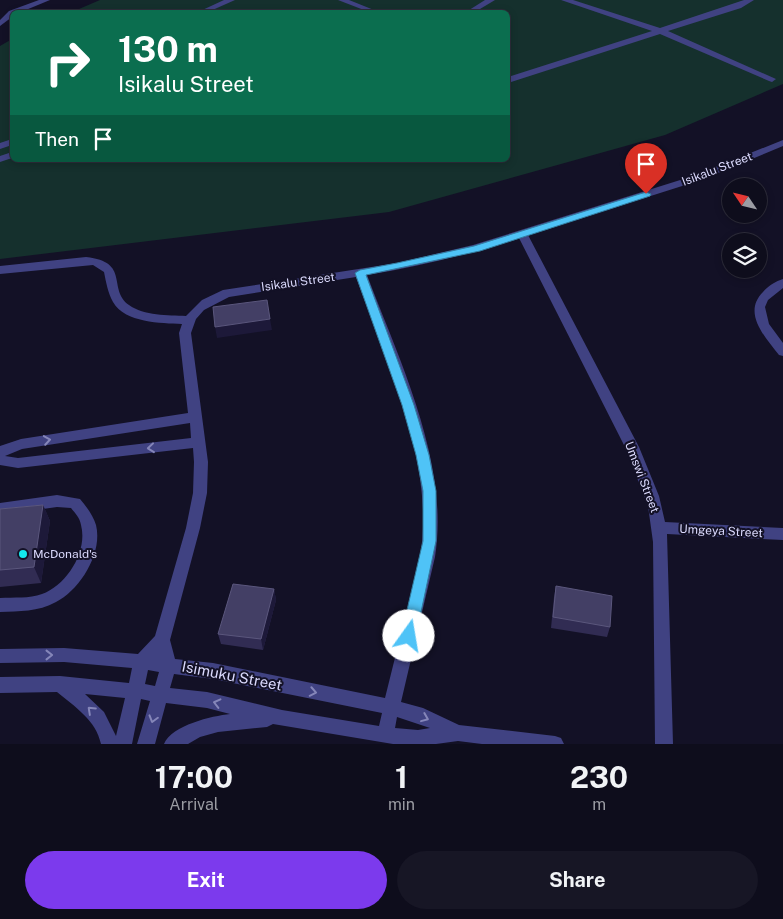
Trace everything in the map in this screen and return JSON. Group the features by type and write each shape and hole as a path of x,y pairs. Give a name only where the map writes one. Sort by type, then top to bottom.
{"street":[{"path":"21,10 46,0"},
{"path":"207,10 231,0"},
{"path":"342,0 370,10"},
{"path":"474,10 491,0"},
{"path":"565,0 660,31 772,79"},
{"path":"510,79 738,6 750,0"},
{"path":"0,24 10,16"},
{"name":"Isikalu Street","path":"188,320 202,305 213,298 227,293 360,273 438,258 522,234 697,178 783,143"},
{"name":"Umswi Street","path":"522,234 632,446 647,483 660,528 664,744"},
{"path":"0,270 69,262 96,262 109,270 118,301 122,306 141,315 153,318 188,320 185,333 201,462 200,493 193,528 162,640 142,661 124,744"},
{"path":"360,273 408,405 423,455 430,491 430,541 385,735"},
{"path":"783,283 764,294 759,304 758,313 763,324 783,352"},
{"path":"0,452 21,444 196,417"},
{"path":"0,460 18,463 199,442"},
{"path":"0,509 57,501 75,503 89,527 86,558 78,575 59,593 40,602 0,605"},
{"name":"Umgeya Street","path":"660,528 783,534"},
{"path":"146,744 169,664 162,640"},
{"name":"Isimuku Street","path":"0,656 64,655 142,661 213,671 391,707 423,716 458,733"},
{"path":"60,684 98,717 106,730 110,744"},
{"name":"Isimuku Street","path":"0,686 60,684 136,691 206,700 282,718 385,735 418,738 458,733 554,744"},
{"path":"173,744 201,727 227,722 282,718"}],"green space":[{"path":"100,0 783,0 783,84 665,135 389,212 0,259 0,46 10,40 10,162 510,162 510,10 77,10"}],"building":[{"path":"267,300 270,319 215,327 213,307"},
{"path":"43,505 34,567 0,570 0,509"},
{"path":"233,584 274,589 261,639 218,634"},
{"path":"556,586 612,596 610,627 553,617"}],"place":[{"name":"McDonald's","path":"23,554"}],"route":[{"path":"409,636 430,541 430,491 423,455 408,405 360,273 397,267 476,248 646,194"}]}
